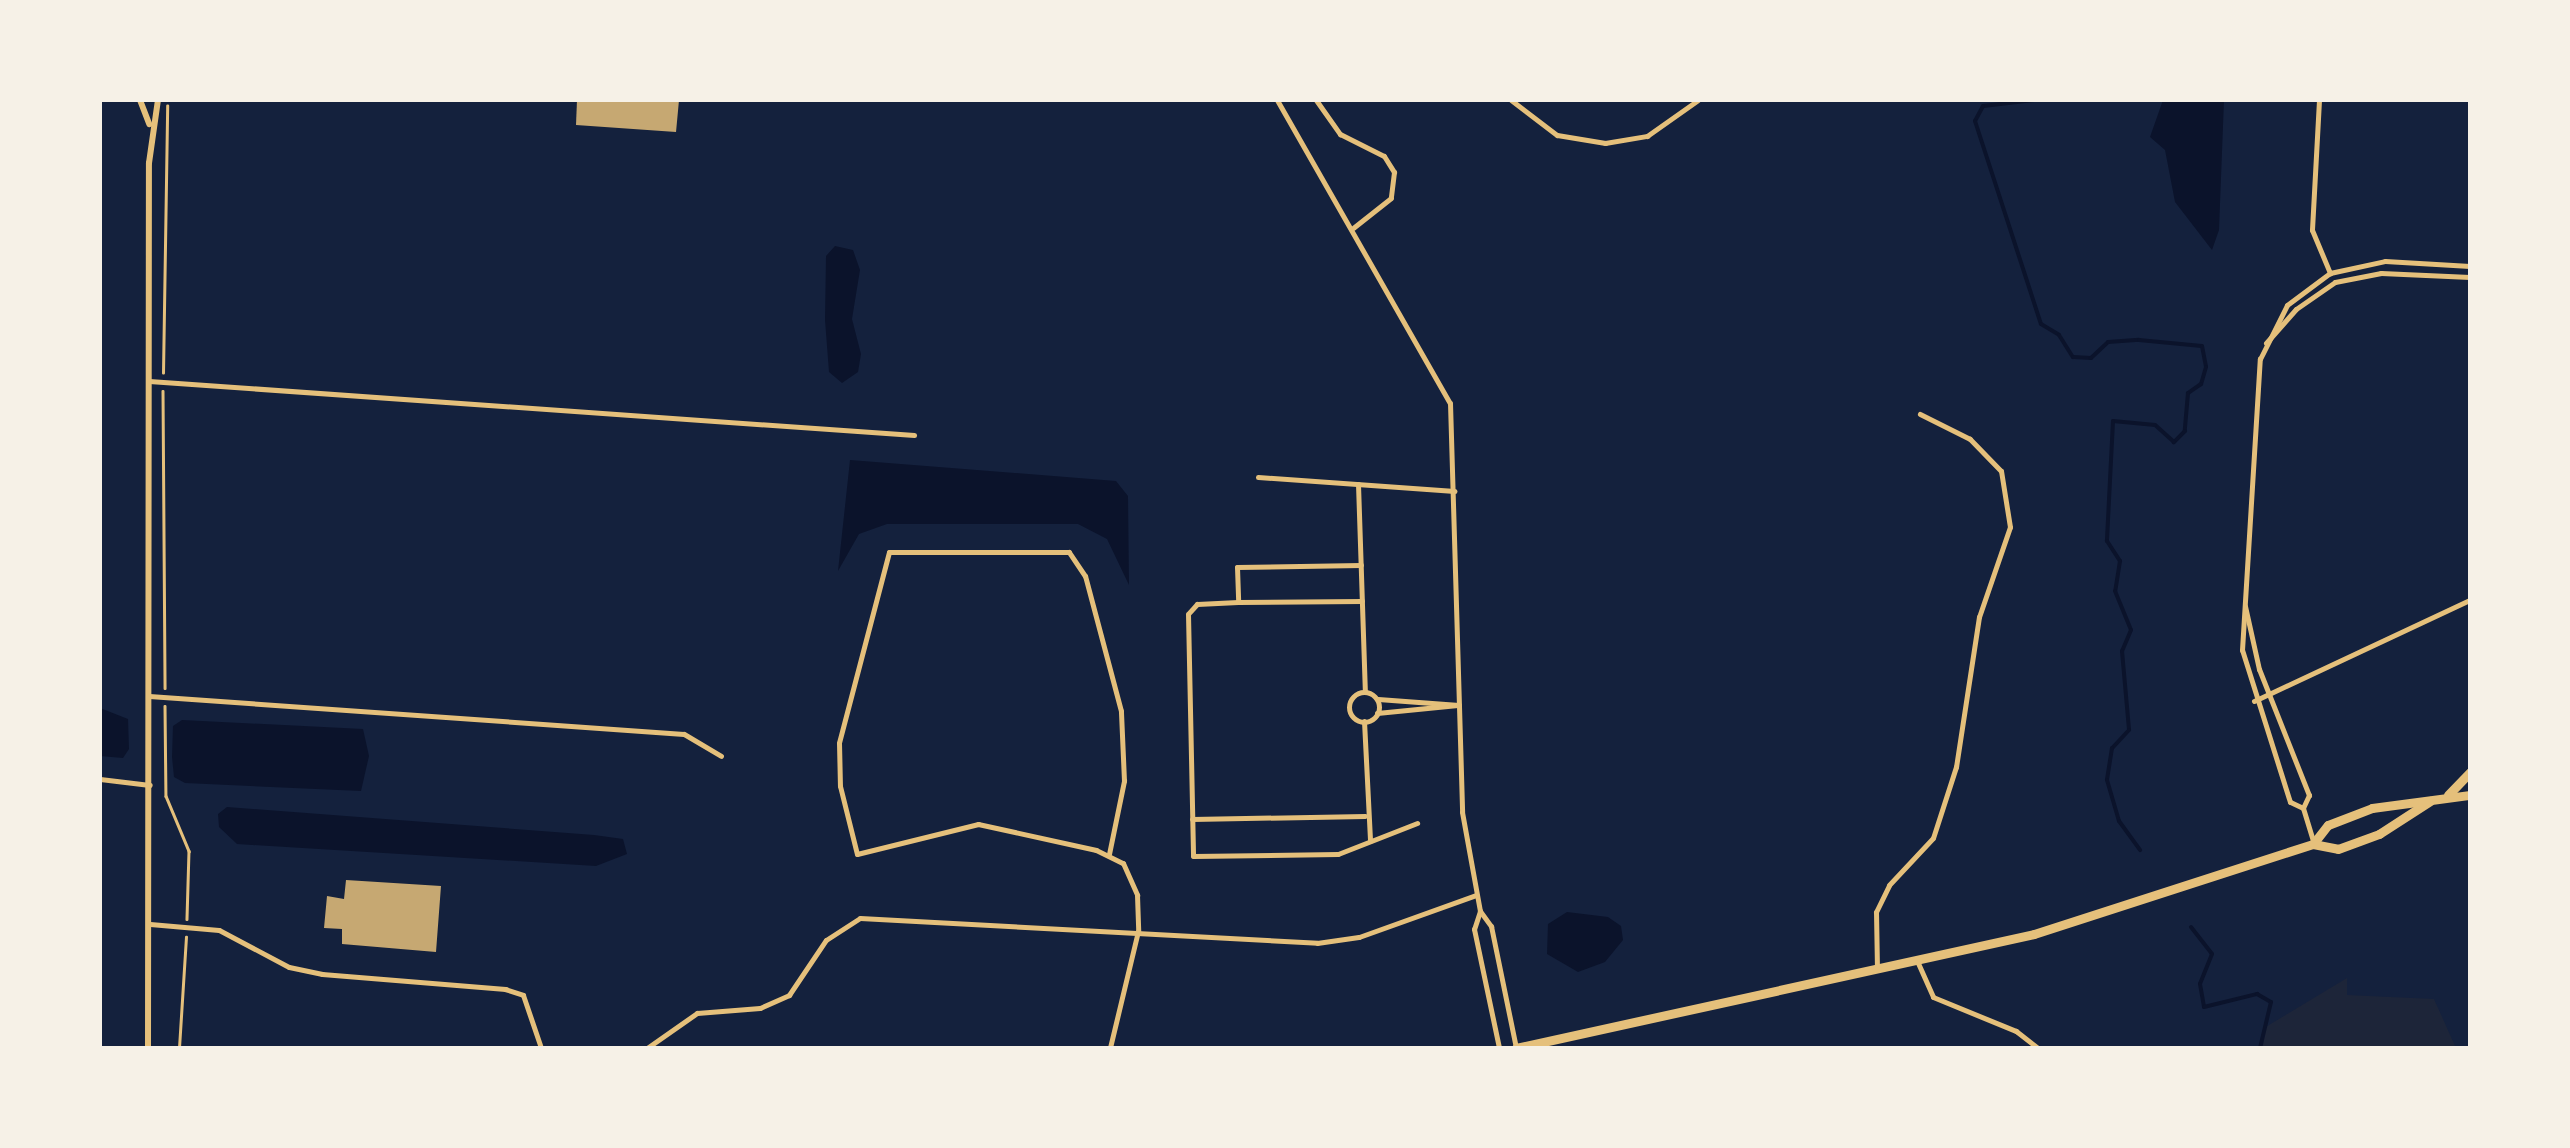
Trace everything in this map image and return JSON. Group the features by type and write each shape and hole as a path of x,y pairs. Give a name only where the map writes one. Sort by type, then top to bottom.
{"main road":[{"path":"2448,795 2470,772"},
{"path":"2314,844 2328,825 2356,814 2470,794"},
{"path":"1516,1048 1877,972 2122,909 2314,844 2338,848 2379,834 2430,801"}],"street":[{"path":"140,100 150,126"},
{"path":"148,1048 150,126 158,100"},
{"path":"1277,100 1450,403 1456,491 1462,812 1476,896 1480,911 1491,926 1516,1048"},
{"path":"1316,100 1340,134 1384,156 1394,172 1391,198 1382,211 1353,228"},
{"path":"1511,100 1557,135 1605,142 1647,136 1698,100"},
{"path":"2319,100 2312,230 2330,273"},
{"path":"2304,808 2290,802 2254,701 2242,650 2254,395 2264,345 2287,305 2330,273 2386,261 2470,266"},
{"path":"2264,345 2296,309 2336,282 2381,273 2470,276"},
{"path":"148,381 914,435"},
{"path":"1877,972 1874,919 1888,885 1933,838 1956,767 1979,616 2010,527 2001,471 1970,438 1920,414"},
{"path":"1258,477 1456,491"},
{"path":"1358,484 1364,692 1349,706 1364,722 1370,841"},
{"path":"1108,854 1124,780 1121,711 1084,576 1069,552 889,552 839,743 840,786 856,854 978,824 1108,854 1131,878 1138,932 1110,1048"},
{"path":"1238,602 1237,568 1361,565"},
{"path":"1362,600 1197,604 1188,614 1193,856 1338,854 1417,823"},
{"path":"2254,701 2470,600"},
{"path":"2245,603 2269,695 2309,795 2304,808 2314,844"},
{"path":"1364,692 1376,699 1459,705"},
{"path":"150,696 684,734 721,756"},
{"path":"1376,699 1377,714"},
{"path":"1364,722 1377,714 1459,705"},
{"path":"100,779 150,785"},
{"path":"1192,820 1366,816"},
{"path":"647,1048 697,1013 760,1008 789,996 826,940 860,918 1333,942 1476,896"},
{"path":"1480,911 1474,929 1498,1048"},
{"path":"150,924 244,938 289,967 322,974 522,995 541,1048"},
{"path":"1918,962 1932,996 2016,1031 2038,1048"}],"path":[{"path":"167,100 165,786 190,859 178,1048"}],"shaded area":[{"path":"2163,100 2224,100 2219,230 2212,250 2175,202 2165,150 2150,137"},
{"path":"835,246 853,250 860,270 852,319 861,354 858,372 842,383 829,372 825,320 826,256"},
{"path":"850,460 1116,481 1128,496 1129,585 1107,539 1078,524 887,524 859,534 838,571"},
{"path":"100,708 128,719 129,749 123,758 100,756"},
{"path":"182,720 363,729 369,756 361,791 185,783 174,777 172,757 173,726"},
{"path":"227,807 594,835 623,839 627,854 596,866 237,844 219,827 218,814"},
{"path":"1567,912 1608,917 1621,926 1623,940 1605,962 1578,972 1547,954 1548,924"},
{"path":"2347,978 2347,995 2434,999 2456,1048 2263,1048 2264,1028"}],"building":[{"path":"577,100 679,100 676,132 576,125"},
{"path":"346,880 441,886 436,952 342,944 342,929 324,928 327,896 344,899"}],"waterway":[{"path":"2034,100 1983,106 1975,121 2041,324 2059,335 2073,357 2091,358 2108,342 2139,340 2202,346 2206,367 2201,384 2188,393 2185,431 2174,442 2155,425 2113,421 2107,541 2120,561 2115,591 2131,630 2122,651 2129,730 2112,748 2107,780 2119,821 2140,850"},
{"path":"2191,927 2212,954 2200,984 2204,1007 2257,994 2271,1002 2260,1048"}]}
